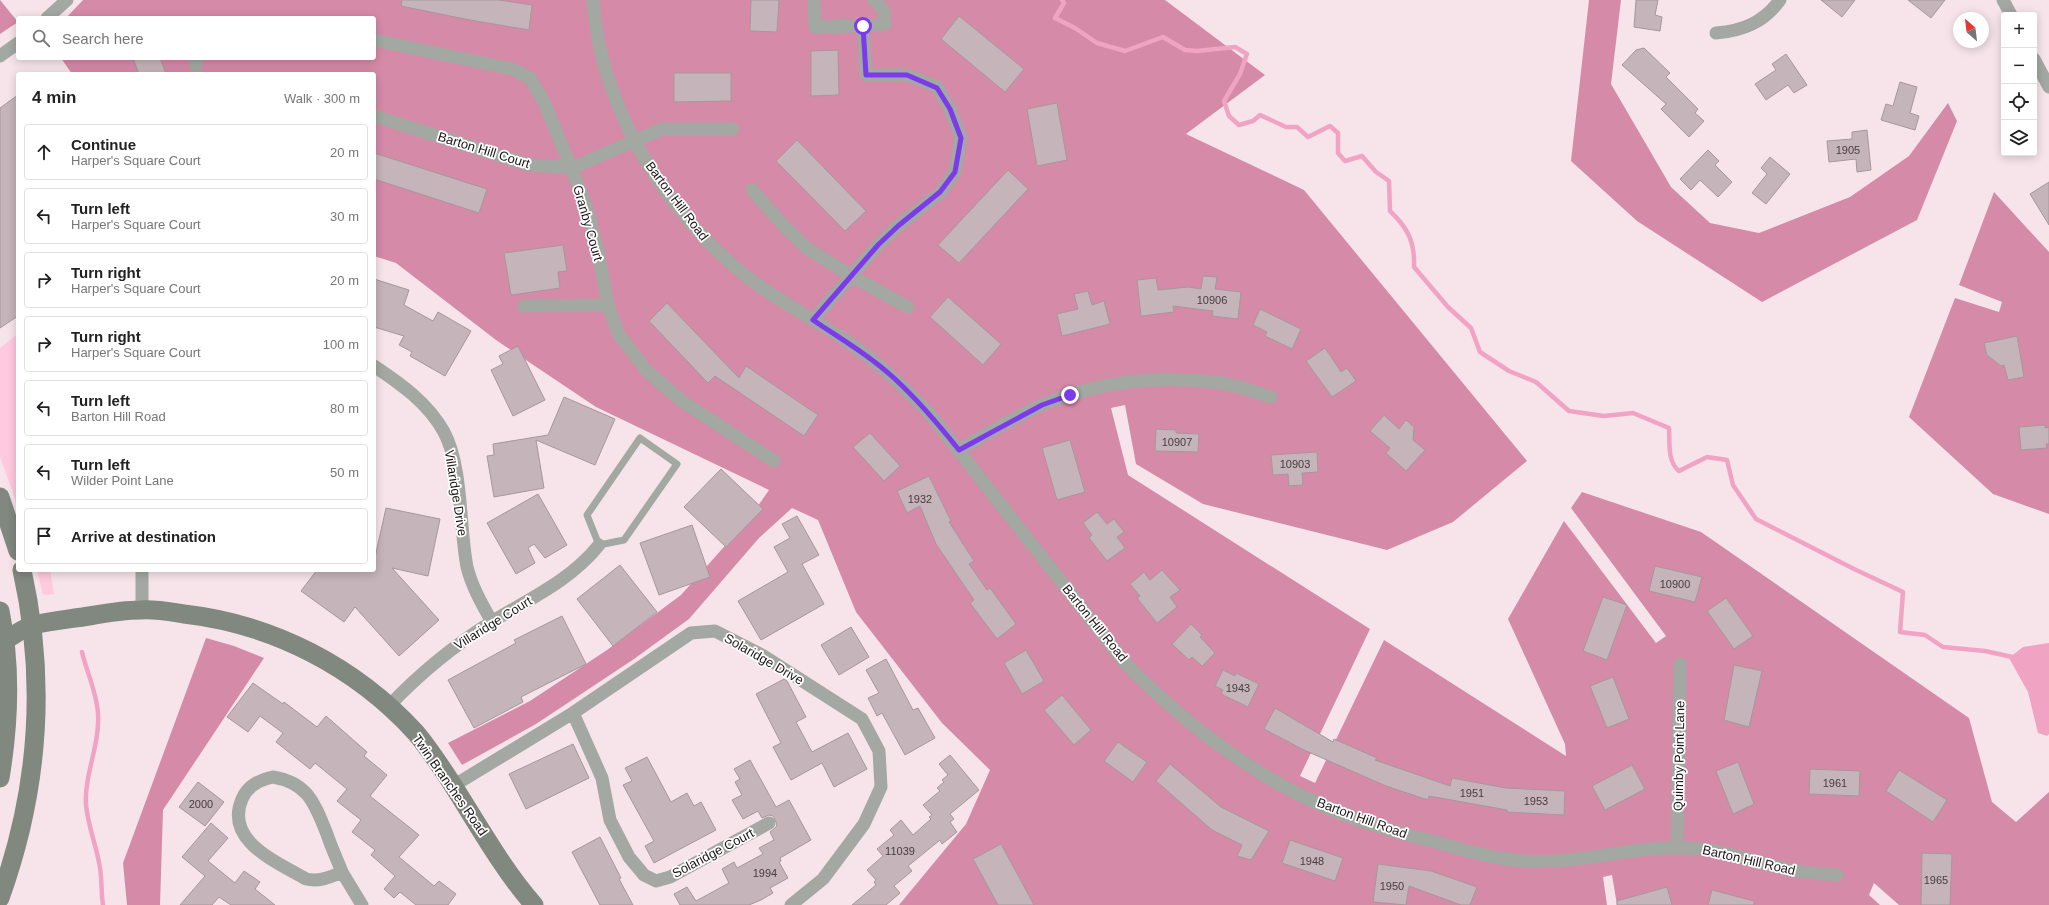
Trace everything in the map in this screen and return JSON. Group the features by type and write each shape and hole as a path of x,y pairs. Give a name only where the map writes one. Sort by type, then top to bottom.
{"main road":[{"path":"0,496 16,545"},
{"path":"0,898 16,852 26,812 36,735 36,657 22,572"},
{"name":"Twin Branches Road","path":"2,641 32,626 101,614 142,610 202,616 268,633 300,647 333,664 389,706 417,734 453,786 512,877 534,905"},
{"path":"0,613 7,702 0,778"},
{"name":"Twin Branches Road","path":"0,613 32,626"}],"street":[{"path":"49,16 67,0"},
{"name":"Barton Hill Road","path":"592,0 600,46 610,84 622,114 661,184 689,221 716,250 741,273 765,290 857,348 895,379 929,413 1126,662 1157,695 1196,729 1234,757 1301,796 1346,816 1389,830 1493,857 1523,861 1556,862 1650,849 1700,849 1742,857 1808,873 1837,875"},
{"path":"814,0 815,26 863,26 885,24 884,10 874,0"},
{"path":"1716,33 1732,32 1747,27 1772,12 1780,0"},
{"path":"2003,0 2009,12"},
{"path":"813,320 851,276 898,226 940,192 955,172 961,138 950,109 937,88 907,75 866,75 863,26"},
{"name":"Granby Court","path":"376,40 512,69 530,78 544,102 572,168 588,213 598,251 608,305 619,335 648,371 683,402 774,460"},
{"path":"0,56 16,44"},
{"path":"2037,65 2049,87"},
{"name":"Barton Hill Court","path":"376,117 530,165 572,168 662,129 733,129"},
{"path":"752,190 784,226 808,249 851,276 908,307"},
{"path":"524,306 608,305"},
{"name":"Villaridge Drive","path":"376,367 406,389 424,405 445,434 455,469 468,567 473,586 492,622"},
{"path":"959,450 1042,405 1070,395 1107,386 1144,380 1177,380 1222,384 1271,396"},
{"name":"Villaridge Court","path":"389,706 413,680 433,663 492,622 560,582 576,570 598,545"},
{"path":"142,572 142,610"},
{"name":"Solaridge Drive","path":"453,786 573,713 691,633 715,631 762,655 862,719 879,751 881,787 864,824 823,879 791,905"},
{"name":"Quimby Point Lane","path":"1677,848 1680,664"},
{"name":"Solaridge Court","path":"573,713 602,778 610,820 630,857 644,875 656,881 670,877 770,823"},
{"path":"342,872 315,881 306,879 256,849 246,839 241,827 239,815 240,804 244,794 257,782 274,777 287,780 299,786 311,798 319,811 342,872 362,905"}],"lane":[{"path":"640,438 677,464 624,540 598,545 587,515 640,438"}],"shaded area":[{"path":"0,0 16,20 16,23 0,34"},
{"path":"83,0 1165,0 1265,75 1186,134 1304,190 1527,461 1453,522 1387,550 1203,504 1136,464 1125,405 1111,408 1128,475 1370,629 1300,776 1315,783 1384,640 1566,756 1565,744 1508,619 1564,521 1656,643 1666,636 1571,508 1582,492 1701,532 1969,718 1992,802 2016,822 2049,792 2049,905 1899,905 1874,883 1869,895 1880,905 1617,905 1612,875 1603,877 1607,905 899,905 966,824 990,770 942,723 856,612 818,520 792,508 759,538 689,619 634,659 536,724 462,765 448,743 530,701 607,650 681,595 748,520 769,490 596,407 496,340 396,263 376,257 376,72 71,72 62,60 376,60 376,16 68,16"},
{"path":"1589,0 1621,0 1611,84 1671,187 1710,223 1759,233 1850,197 1909,156 1948,103 1957,121 1917,220 1762,302 1637,221 1571,161"},
{"path":"1994,192 2049,252 2049,514 1993,494 1909,417 1955,298 1999,312 2002,302 1959,285"},
{"path":"16,336 16,501 0,457 0,348"},
{"path":"37,572 50,572 54,594 43,595"},
{"path":"206,638 234,646 264,658 163,810 160,905 127,905 123,863"},
{"path":"2049,643 2049,734 2047,736 2038,733 2028,692 2009,658 2023,647"}],"building":[{"path":"402,0 499,0 532,5 529,30 401,6"},
{"path":"751,0 779,0 777,32 750,31"},
{"path":"1636,0 1658,0 1655,15 1662,17 1660,31 1634,27"},
{"path":"1821,0 1855,0 1842,17"},
{"path":"1908,0 1945,0 1931,18"},
{"path":"959,16 1024,69 1005,92 941,39"},
{"path":"1644,48 1670,73 1666,77 1698,109 1695,113 1704,121 1689,137 1661,109 1666,104 1622,65 1636,50"},
{"path":"838,50 839,95 811,96 811,51"},
{"path":"1786,54 1807,85 1794,93 1788,85 1766,100 1755,84 1776,70 1772,64"},
{"path":"134,60 161,60 165,72 138,72"},
{"path":"674,73 731,73 731,101 674,102"},
{"path":"1900,82 1917,87 1910,113 1919,116 1915,130 1881,120 1886,104 1893,106"},
{"path":"16,96 16,317 0,328 0,108"},
{"path":"1057,103 1067,160 1037,166 1027,109"},
{"path":"1867,130 1871,170 1857,172 1856,159 1829,162 1827,141 1852,139 1852,132"},
{"path":"797,140 866,211 845,231 776,161"},
{"path":"1708,150 1719,161 1715,165 1732,182 1718,197 1700,180 1691,190 1680,179"},
{"path":"376,154 487,189 479,213 376,180"},
{"path":"1770,157 1790,174 1766,204 1752,193 1767,174 1761,168"},
{"path":"1008,170 1028,189 959,263 938,245"},
{"path":"2049,182 2049,225 2030,194"},
{"path":"563,245 567,271 558,272 560,288 511,295 504,253"},
{"path":"1203,276 1217,277 1215,289 1241,292 1238,319 1212,316 1213,311 1173,306 1174,312 1141,316 1137,280 1156,278 1158,290 1188,287 1201,289"},
{"path":"376,280 409,290 404,305 433,321 438,312 471,331 445,376 410,356 412,352 399,345 404,336 376,328"},
{"path":"1088,291 1092,305 1104,301 1110,324 1062,336 1057,314 1078,309 1074,294"},
{"path":"948,297 1001,344 983,365 930,317"},
{"path":"667,303 739,378 746,366 818,415 804,436 715,376 708,383 649,321"},
{"path":"1260,309 1301,329 1292,349 1265,336 1267,332 1253,325"},
{"path":"2017,336 2024,377 2008,380 2004,365 2001,366 1987,355 1984,343"},
{"path":"518,346 545,400 513,416 491,370 503,364 499,356"},
{"path":"1325,348 1341,372 1347,368 1356,381 1332,397 1306,361"},
{"path":"564,397 615,419 595,465 536,440 544,488 494,497 487,456 494,455 493,444 548,435"},
{"path":"1384,415 1399,429 1406,420 1414,427 1413,440 1425,450 1406,471 1386,453 1390,448 1370,431"},
{"path":"2045,425 2045,428 2049,427 2049,444 2046,444 2047,448 2021,450 2019,427"},
{"path":"1156,429 1176,430 1176,433 1199,434 1198,452 1155,451"},
{"path":"870,433 900,466 884,481 853,447"},
{"path":"1070,440 1085,492 1057,500 1042,448"},
{"path":"1317,452 1318,472 1302,473 1303,485 1289,486 1288,474 1273,475 1271,455"},
{"path":"721,469 763,509 726,547 684,507"},
{"path":"929,476 951,521 949,522 974,561 969,564 987,590 990,588 1016,624 997,639 970,603 974,600 936,544 920,506 907,513 897,491"},
{"path":"538,494 567,545 545,558 534,544 528,548 535,563 516,574 487,523"},
{"path":"386,508 440,519 428,576 392,568 439,620 399,656 355,607 344,622 301,591 315,572 376,572 376,553"},
{"path":"1097,512 1107,524 1114,519 1124,532 1117,537 1125,548 1107,561 1089,538 1092,535 1083,523"},
{"path":"797,516 819,555 802,564 824,604 761,640 738,601 788,572 774,547 790,538 782,524"},
{"path":"692,525 710,577 659,595 640,543"},
{"path":"620,565 657,612 613,646 577,599"},
{"path":"1655,566 1702,577 1695,602 1649,591"},
{"path":"1162,570 1180,590 1170,597 1177,607 1157,623 1137,598 1140,596 1130,584 1144,572 1150,580"},
{"path":"1603,597 1627,605 1607,660 1583,651"},
{"path":"1726,598 1753,636 1734,649 1707,611"},
{"path":"562,616 586,664 521,697 523,702 474,728 448,680 516,643 514,640"},
{"path":"1191,624 1202,635 1200,637 1215,653 1202,666 1192,657 1189,660 1172,644"},
{"path":"851,627 869,657 839,675 821,645"},
{"path":"1026,650 1044,681 1022,694 1004,663"},
{"path":"886,659 913,710 918,708 935,738 905,755 882,713 877,716 868,698 879,693 866,670"},
{"path":"1734,665 1762,671 1749,727 1724,720"},
{"path":"1223,670 1235,676 1236,673 1259,684 1248,707 1221,694 1223,690 1215,686"},
{"path":"1613,677 1629,719 1607,728 1590,686"},
{"path":"784,679 787,681 806,717 796,722 812,752 848,733 867,769 834,787 822,763 791,780 773,747 781,743 756,694"},
{"path":"253,683 283,704 284,702 317,727 326,716 367,752 364,756 387,775 370,796 419,835 399,857 434,886 439,881 456,894 448,905 416,905 400,892 394,898 384,889 395,876 371,855 375,850 352,832 361,820 337,801 347,789 315,763 310,769 276,742 283,733 260,716 248,732 227,717"},
{"path":"1062,695 1091,730 1074,745 1044,710"},
{"path":"1275,708 1333,742 1334,739 1377,758 1375,760 1450,786 1452,778 1506,788 1565,791 1564,815 1507,812 1507,810 1429,796 1428,800 1386,786 1304,750 1264,729"},
{"path":"1118,742 1147,762 1133,782 1104,761"},
{"path":"573,744 589,778 526,809 509,774"},
{"path":"950,755 979,790 950,814 954,819 950,822 957,832 942,844 940,840 908,866 912,871 894,886 900,893 886,905 852,905 876,885 874,882 876,880 867,870 883,856 877,849 894,835 890,830 901,820 913,835 931,819 929,817 932,815 923,805 940,791 937,788 944,782 942,780 948,775 939,764"},
{"path":"647,757 671,802 687,793 694,806 701,802 716,830 654,863 645,846 654,841 623,785 632,781 625,768"},
{"path":"750,760 776,807 789,800 811,840 780,858 781,861 779,862 788,878 770,888 773,893 761,900 749,905 680,905 674,894 687,887 696,901 729,883 722,869 734,862 737,868 763,854 759,848 774,840 770,832 776,827 777,824 773,816 769,815 762,818 758,811 743,819 732,800 742,795 735,782 740,779 734,769"},
{"path":"1738,762 1754,804 1733,814 1716,771"},
{"path":"1170,764 1221,807 1269,831 1251,860 1237,856 1242,845 1212,830 1156,781"},
{"path":"1632,765 1645,789 1605,810 1592,786"},
{"path":"1810,769 1860,771 1859,796 1809,794"},
{"path":"1899,770 1947,800 1933,822 1886,791"},
{"path":"198,782 224,802 205,826 179,807"},
{"path":"211,823 228,838 208,861 235,883 244,871 260,882 255,889 275,905 231,905 219,897 212,905 180,905 205,876 182,857"},
{"path":"600,837 621,878 619,879 633,905 600,905 572,852"},
{"path":"1290,840 1343,858 1335,881 1282,863"},
{"path":"1001,844 1034,905 998,905 973,859"},
{"path":"1922,853 1952,854 1950,905 1921,905"},
{"path":"1378,864 1431,871 1477,887 1470,905 1461,905 1409,886 1406,905 1373,902"},
{"path":"1667,887 1672,905 1617,905 1617,901"},
{"path":"1712,890 1754,901 1754,905 1708,905"}],"waterway":[{"path":"1062,0 1064,3 1055,18 1075,28 1097,43 1125,51 1163,37 1185,50 1197,51 1235,47 1247,54 1240,74 1224,101 1229,116 1239,125 1253,121 1260,115 1286,127 1297,127 1308,137 1330,126 1338,133 1338,153 1345,161 1362,156 1376,172 1389,181 1390,211 1401,223 1409,236 1412,243 1414,267 1448,307 1471,328 1480,352 1509,371 1536,382 1569,411 1604,416 1633,413 1669,428 1669,446 1671,457 1675,467 1679,471 1707,457 1727,460 1733,485 1756,519 1903,592 1900,632 1925,635 1943,647 1985,651 2017,658"},
{"path":"82,652 94,691 98,714 97,737 87,782 86,805 100,868 103,905"}],"route":[{"path":"863,26 866,75 907,75 937,88 950,109 961,138 955,172 940,192 898,226 878,245 813,320 857,348 895,379 929,413 959,450 1042,405 1070,395"}]}
